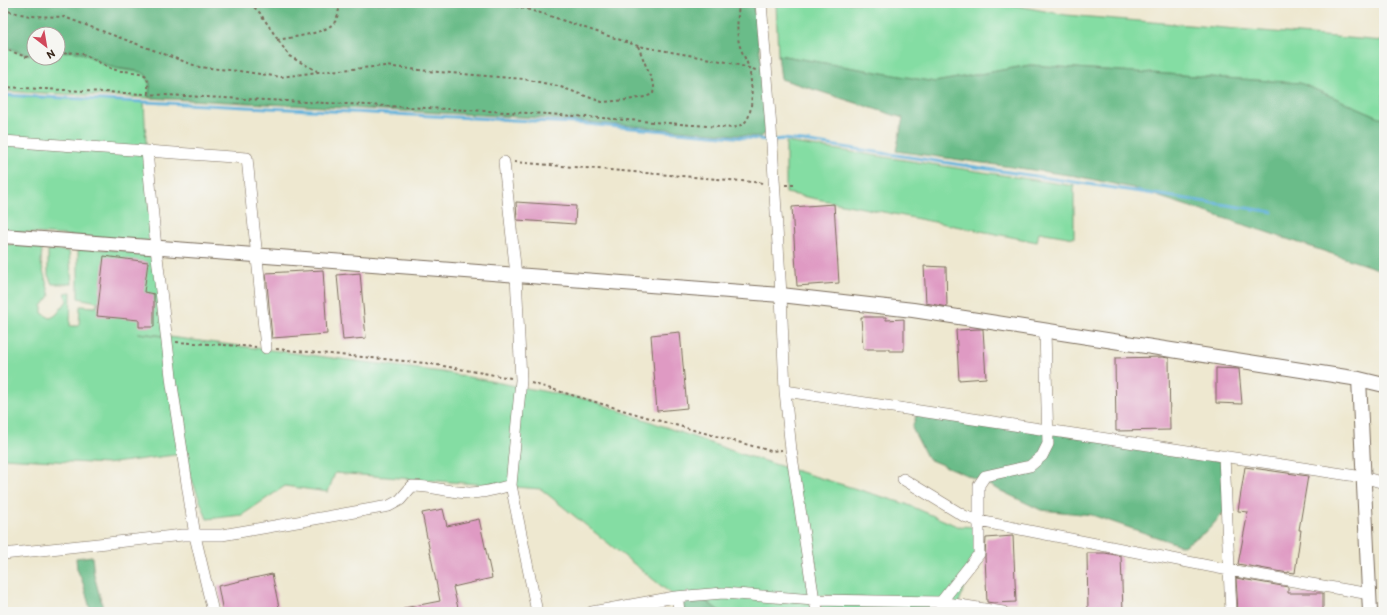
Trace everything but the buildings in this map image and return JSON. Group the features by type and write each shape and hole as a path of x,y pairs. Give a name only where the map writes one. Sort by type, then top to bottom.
{"street":[{"path":"761,3 781,295 785,391 791,450 814,600 818,612"},
{"path":"3,141 247,158 266,348"},
{"path":"146,151 172,385 195,536 213,612"},
{"path":"504,162 516,275 521,380 510,485 537,612"},
{"path":"3,236 781,295 913,310 1358,379 1384,385"},
{"path":"941,602 979,554 979,485 985,476 1030,466 1042,456 1048,444 1045,331"},
{"path":"1358,379 1370,612"},
{"path":"785,391 1364,477 1384,483"},
{"path":"1224,456 1231,612"},
{"path":"903,479 964,516 979,521 1229,570 1370,594"},
{"path":"3,554 182,535 222,535 389,506 400,500 412,486 425,486 460,493 487,492 510,485"},
{"path":"592,612 675,597 723,593 814,600 941,602 1003,612"},
{"path":"675,597 678,602 679,612"}],"path":[{"path":"250,3 260,12 277,40 289,56 318,72"},
{"path":"277,40 308,34 327,28 336,21 338,11 343,3"},
{"path":"504,3 544,14 638,46 727,62 766,73"},
{"path":"3,87 548,114 733,128 741,125 747,120 750,114 752,80 739,43 739,3"},
{"path":"3,10 30,16 64,17 199,68 239,71 281,77 385,66 524,79 558,86 602,102 627,100 653,94 654,86 638,46"},
{"path":"3,48 26,57"},
{"path":"66,53 72,52 84,54 116,70 142,74 146,76 148,82 148,94"},
{"path":"504,162 766,183"},
{"path":"782,185 795,186"},
{"path":"167,341 266,348 426,363 521,380 653,419 772,450 791,450"}],"green space":[{"path":"3,3 753,3 762,66 766,133 761,137 540,118 149,98 150,83 145,74 137,71 111,67 80,53 66,52 66,26 26,26 26,54 3,45"},
{"path":"776,3 1002,3 1066,15 1384,41 1384,119 1300,83 1030,65 935,82 778,55"},
{"path":"3,45 26,54 26,66 66,66 66,52 74,52 86,55 111,67 142,72 149,80 149,98 3,91"},
{"path":"778,55 935,82 1030,65 1300,83 1384,119 1384,271 1133,188 1076,176 896,151 903,118 781,79"},
{"path":"3,95 144,102 151,241 3,231"},
{"path":"786,142 1074,186 1074,238 1039,232 1037,242 786,193"},
{"path":"3,244 42,247 41,263 50,296 42,306 42,313 50,318 56,315 67,301 65,293 71,292 70,326 79,326 80,306 96,307 98,302 78,298 78,248 155,252 166,336 138,333 442,372 590,400 741,454 906,504 957,526 979,527 980,545 958,605 818,595 814,612 721,612 699,596 675,597 541,489 335,473 328,492 285,486 242,515 207,519 182,454 106,464 3,458"},
{"path":"48,250 69,251 72,284 52,284 48,275"},
{"path":"918,410 1222,461 1227,509 1207,531 1183,546 1092,515 1041,510 976,479 928,459 912,428"},
{"path":"92,556 94,575 104,612 91,612 83,583 77,569 76,558"},
{"path":"697,595 721,612 679,612 678,602"},
{"path":"819,600 910,601 938,608 939,612 822,612"}],"waterway":[{"path":"3,95 575,123 769,140"},
{"path":"774,140 783,139 803,141 1273,212"}]}
